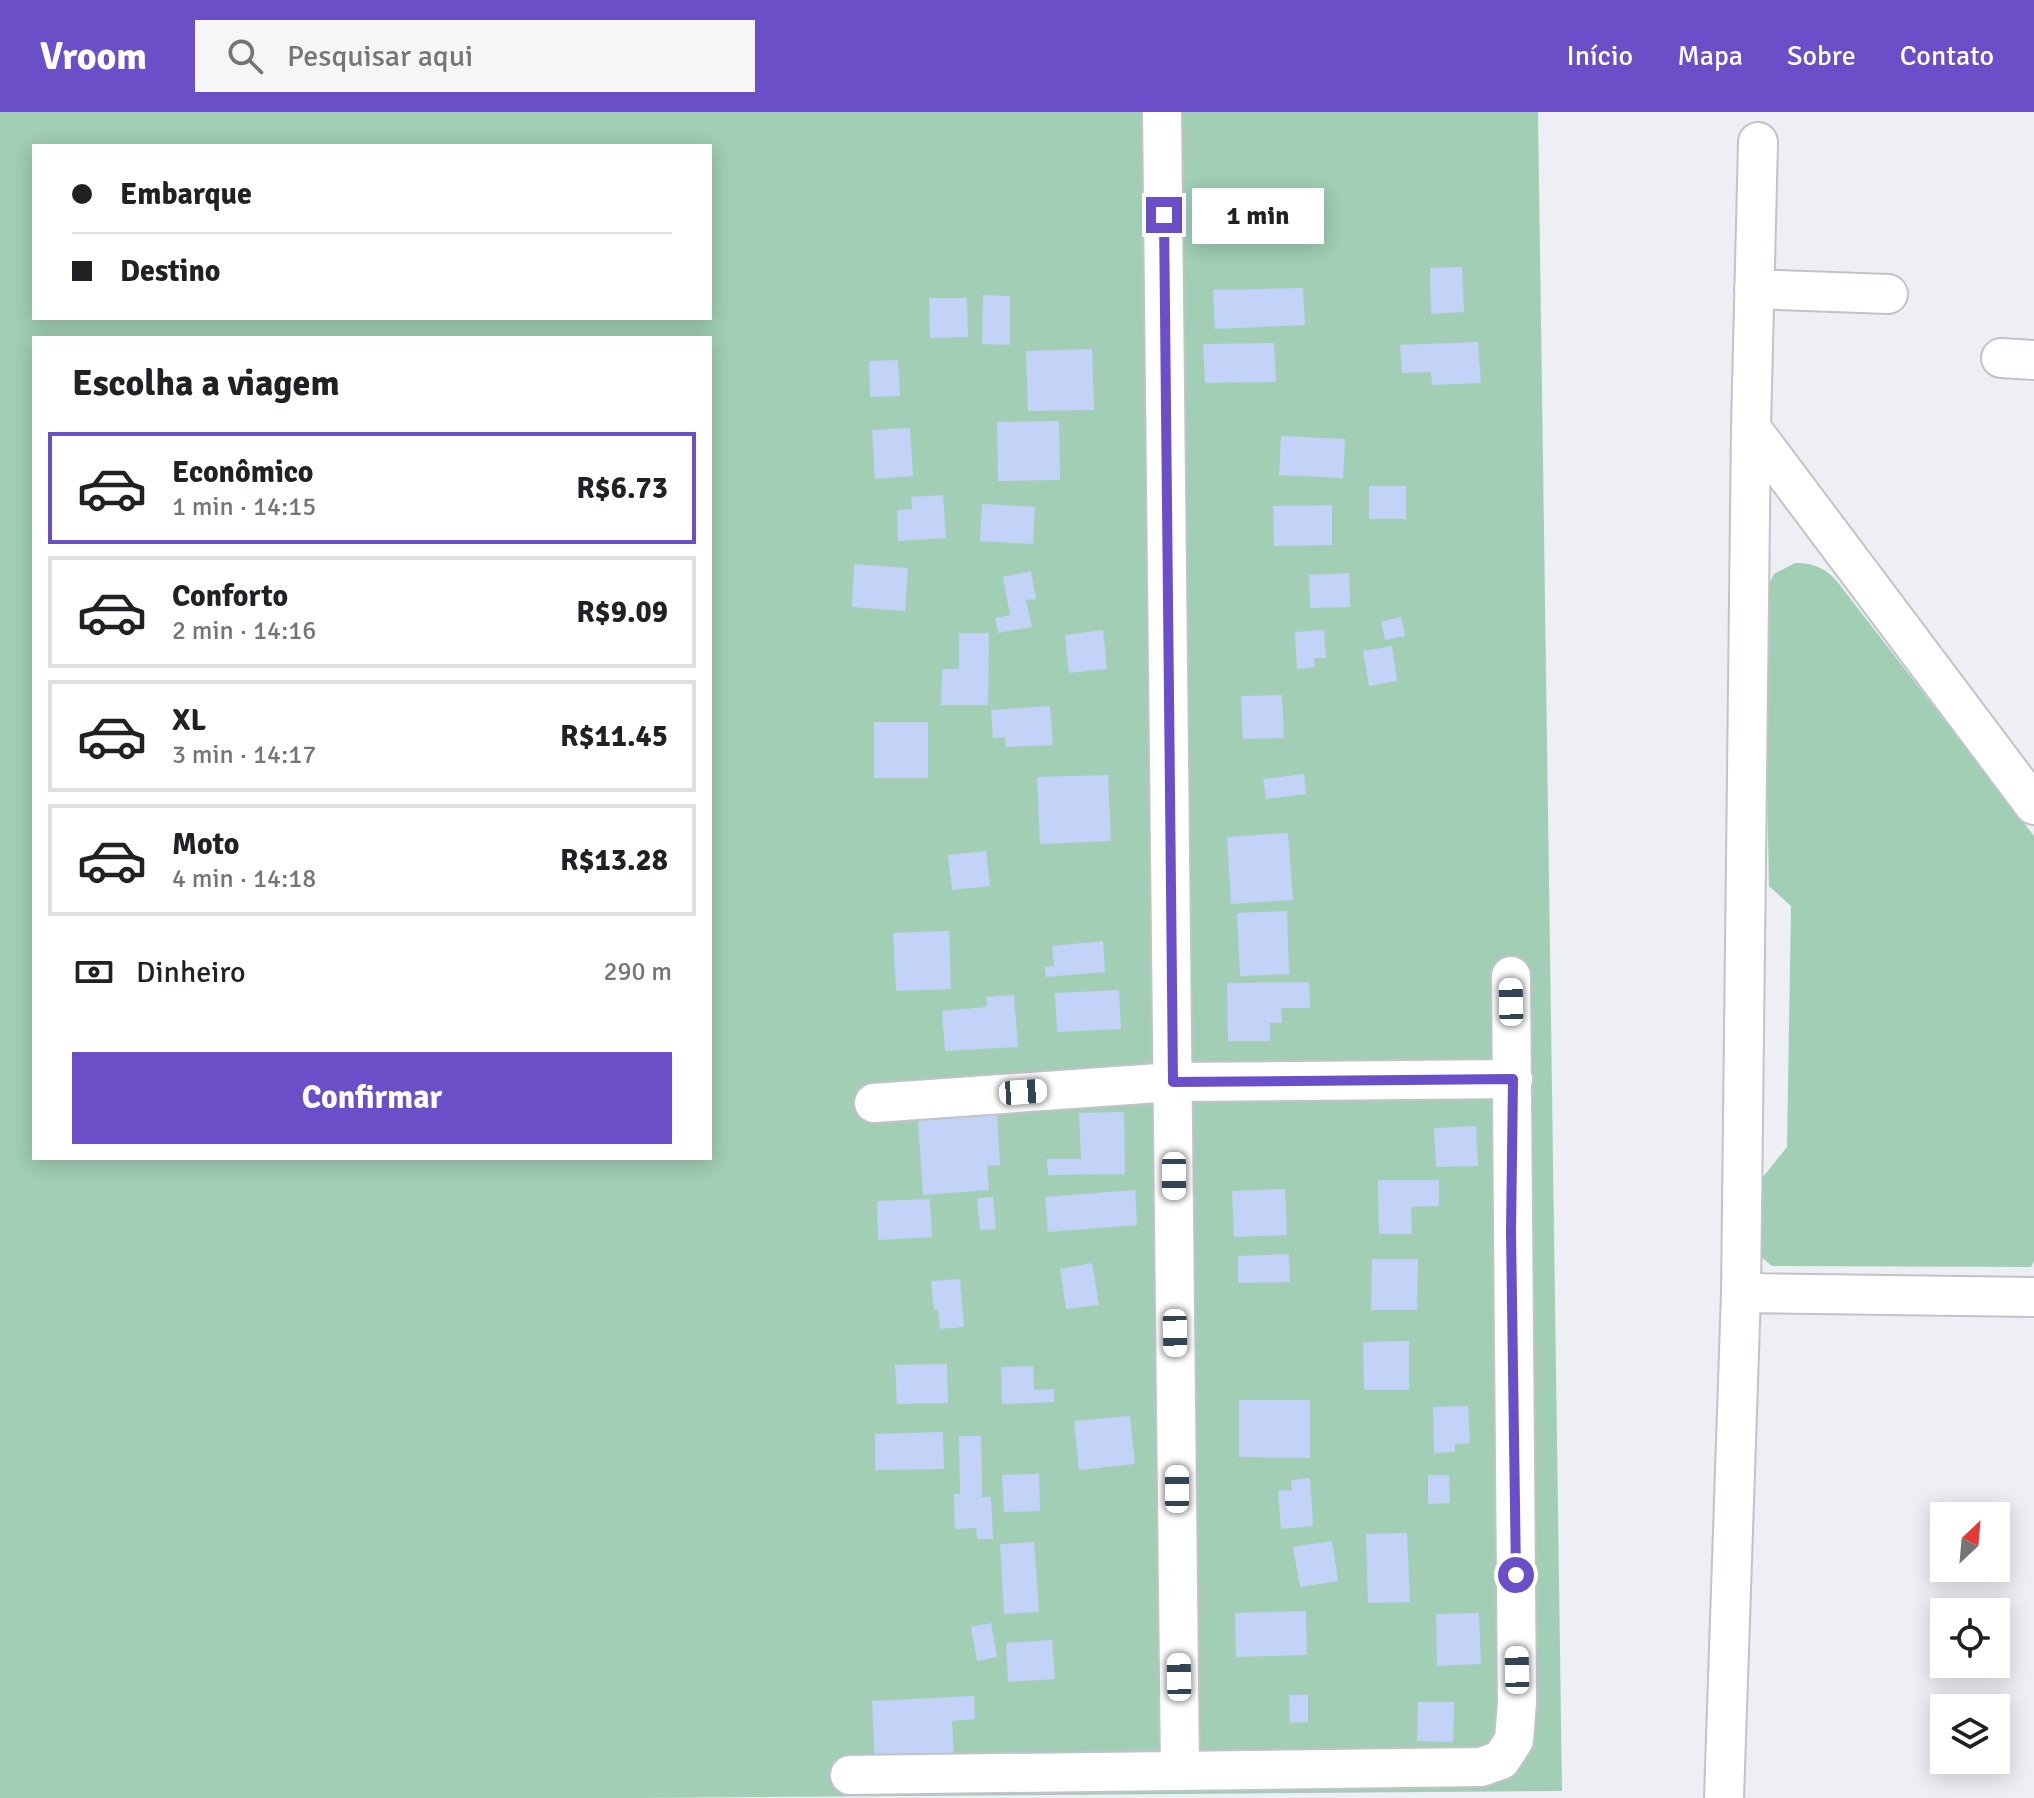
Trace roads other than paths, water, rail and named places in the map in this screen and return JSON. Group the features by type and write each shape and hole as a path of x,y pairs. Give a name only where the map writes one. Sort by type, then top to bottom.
{"street":[{"path":"1162,112 1180,1771"},
{"path":"1724,1798 1741,1293 1751,428 1758,142"},
{"path":"1754,289 1888,294"},
{"path":"1751,428 2034,805"},
{"path":"850,1775 1481,1767 1501,1760 1514,1740 1517,1702 1511,976"},
{"path":"874,1103 1173,1082 1513,1079"},
{"path":"1741,1293 2034,1297"}]}
